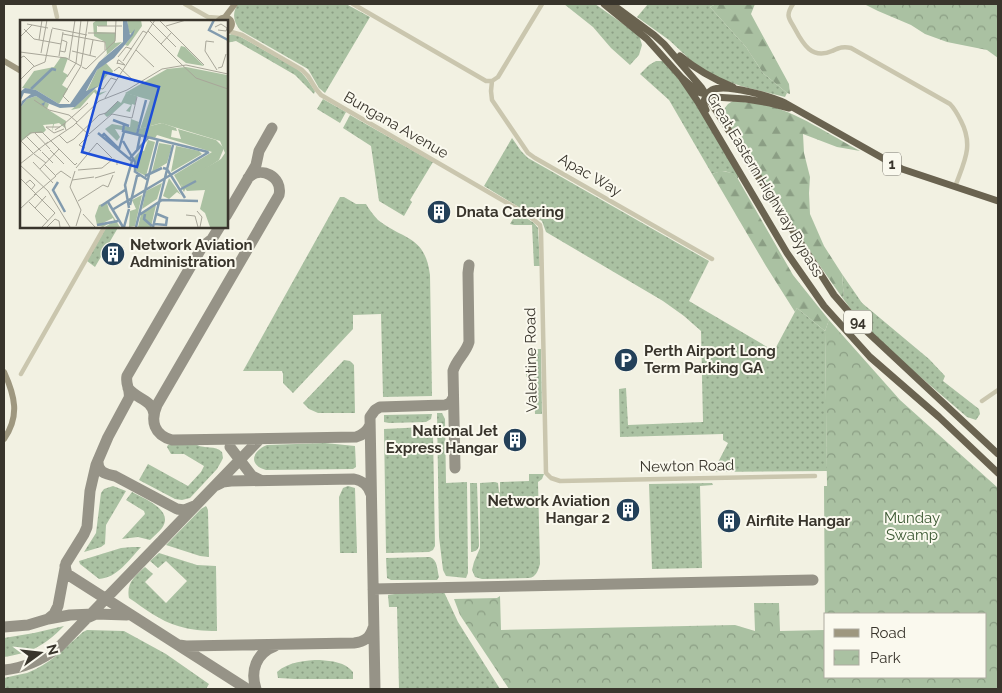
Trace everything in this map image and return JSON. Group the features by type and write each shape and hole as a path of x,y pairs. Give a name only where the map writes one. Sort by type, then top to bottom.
{"highway":[{"name":"94","path":"604,4 647,39 681,78"},
{"name":"94","path":"612,4 654,34 688,70 706,96"},
{"name":"1","path":"664,44 695,68 719,81 743,91 774,98 785,103 902,169 998,202"},
{"name":"1","path":"681,78 706,96 770,103 794,109"},
{"name":"Great Eastern Highway Bypass","path":"681,78 787,253 824,306 870,357 998,472"},
{"path":"714,130 715,125 703,102 706,96 710,91 721,88 743,91"},
{"name":"Great Eastern Highway Bypass","path":"706,96 834,295 862,327 998,454"},
{"path":"720,116 719,106 729,98"}],"main road":[{"path":"225,20 234,6"},
{"path":"4,61 20,70"},
{"path":"4,372 15,407 10,429 4,439"}],"street":[{"path":"54,4 58,17"},
{"path":"185,4 208,16 225,20"},
{"path":"353,4 486,81 492,81 498,77 542,4"},
{"path":"793,4 788,11 788,17 804,45 809,50 824,53 845,46 851,48 954,108 967,135 968,144 955,187"},
{"path":"208,16 212,20"},
{"name":"Bungana Avenue","path":"228,23 242,35 302,70 321,95 533,218 540,225 541,231"},
{"name":"Bungana Avenue","path":"228,31 242,35"},
{"name":"Apac Way","path":"492,81 492,100 528,152 535,158 712,259"},
{"path":"21,374 104,228"},
{"name":"Valentine Road","path":"541,231 546,473 554,480 560,481"},
{"path":"982,401 998,390"},
{"name":"Newton Road","path":"560,481 816,476"}],"green space":[{"path":"238,4 346,4 370,17 325,93 319,88 308,69 240,30 234,17"},
{"path":"564,4 595,4 639,35 642,45 639,55 630,65 611,48 593,27"},
{"path":"648,4 716,4 710,7 746,47 763,73 787,93 785,97 741,86 718,78 698,67 669,40 637,17"},
{"path":"716,4 755,4 751,14 789,84 790,94 763,73 746,47 710,7"},
{"path":"864,4 998,4 998,58 987,50 947,42 925,34 911,25"},
{"path":"232,34 239,36 296,68 309,82 315,91 314,94 295,75 236,41 228,43 228,35"},
{"path":"656,61 663,61 667,64 688,90 738,174 738,179 733,174 726,172 712,174 669,100 640,74"},
{"path":"323,99 346,112 340,123 317,109"},
{"path":"733,101 777,108 860,151 837,147 803,134 804,153 810,177 810,214 824,246 842,274 844,300 803,242 726,119 724,109"},
{"path":"350,115 433,162 410,200 412,202 404,216 379,201 371,146 343,128"},
{"path":"512,138 528,158 709,261 689,301 774,351 797,308 825,331 827,471 713,472 728,443 723,440 723,434 620,437 619,389 626,388 628,425 703,422 701,331 663,301 546,232 542,221 484,186"},
{"path":"721,171 733,173 738,179 793,275 829,320 825,331 797,308 795,312 712,174"},
{"path":"340,197 344,197 356,204 366,204 378,220 412,240 423,252 430,275 432,396 383,397 381,314 353,315 353,329 293,393 283,383 282,371 243,371"},
{"path":"517,212 534,223 538,228 540,266 534,266 532,225 510,224"},
{"path":"106,228 118,228 95,267 87,261"},
{"path":"842,274 862,303 929,359 945,376 943,381 979,409 980,414 976,420 967,417 889,350 860,321 844,300"},
{"name":"Munday Swamp","path":"829,320 900,400 998,488 998,689 509,689 460,615 454,599 497,598 500,596 501,630 735,625 755,631 754,603 779,603 780,631 824,630 824,678 987,678 987,613 825,613 824,486 827,486 825,331"},
{"path":"535,349 541,349 542,414 535,414 534,377 526,377 526,374 536,374"},
{"path":"344,360 350,361 354,365 355,413 318,413 309,409 303,403"},
{"path":"437,413 442,413 445,419 446,483 467,482 468,573 466,578 446,576 443,570 439,537"},
{"path":"432,414 431,419 426,422 384,422 384,415"},
{"path":"430,428 433,432 435,546 429,552 386,553 384,429"},
{"path":"325,443 355,446 356,467 353,469 266,470 256,465 254,461 255,454 267,445"},
{"path":"168,445 197,445 222,452 223,458 217,469 190,498 175,499 139,480 148,464 188,486 201,472 204,466 184,454 171,454 167,447"},
{"path":"529,474 544,474 538,482 540,564 535,575 529,578 482,579 475,577 472,570 480,548 480,483 498,483 500,493 500,482 529,481"},
{"path":"470,483 477,483 479,546 478,549 471,552"},
{"path":"712,483 713,485 700,486 702,568 652,569 649,484"},
{"path":"113,486 126,491 106,525 105,544 84,552 96,533 101,493 104,489"},
{"path":"348,486 355,488 357,553 340,553 339,497 343,488"},
{"path":"132,492 150,501 161,510 164,516 165,522 162,528 150,540 138,537 122,539 145,514 144,511 126,500"},
{"path":"206,506 208,510 209,557 166,545 201,509"},
{"path":"141,547 117,572 105,578 99,579 80,564 79,561 121,548"},
{"path":"159,553 197,565 216,566 217,631 192,629 171,624 129,598 130,584 145,567 153,574 145,582 166,603 187,581 166,561 158,568 150,561"},
{"path":"386,558 433,558 437,566 439,577 437,580 391,580 387,578"},
{"path":"444,592 458,622 500,689 399,689 397,607 389,607 388,595"},
{"path":"64,626 37,648 4,657 4,638"},
{"path":"87,630 124,631 166,654 209,684 206,689 4,689 4,678 35,670 57,655"},
{"path":"320,660 346,666 353,672 353,679 278,678 277,672 286,666 303,661"}],"taxiway":[{"path":"228,213 256,165 259,151 272,128"},
{"path":"248,178 253,174 259,173 270,175 278,183 279,195 157,405 154,417 155,427 161,435 172,440 356,437 368,430 370,425"},
{"path":"4,627 28,625 48,619 54,614 58,606 66,563 87,527 90,491 96,465 108,437 129,398 127,376 202,247 212,239 219,228"},
{"path":"455,468 453,371 469,342 469,265"},
{"path":"128,388 147,402 153,409 154,414"},
{"path":"375,689 370,417 380,407 445,405 450,403 453,398"},
{"path":"4,670 33,663 59,647 260,439"},
{"path":"230,447 252,476 260,480"},
{"path":"98,460 102,472 115,476 177,509 184,510 194,506"},
{"path":"217,485 231,481 354,479 365,484 371,494"},
{"path":"65,566 67,574 247,689"},
{"path":"373,589 813,580"},
{"path":"48,619 70,615 94,614"},
{"path":"87,618 96,614 127,615"},
{"path":"179,645 354,643 366,639 373,628"},
{"path":"256,689 254,682 256,663 263,653 275,646"}],"place":[{"name":"Dnata Catering","path":"439,212"},
{"name":"Network Aviation Administration","path":"113,254"},
{"name":"Perth Airport Long Term Parking GA","path":"626,360"},
{"name":"National Jet Express Hangar","path":"515,440"},
{"name":"Network Aviation Hangar 2","path":"628,510"},
{"name":"Airflite Hangar","path":"729,521"}]}
